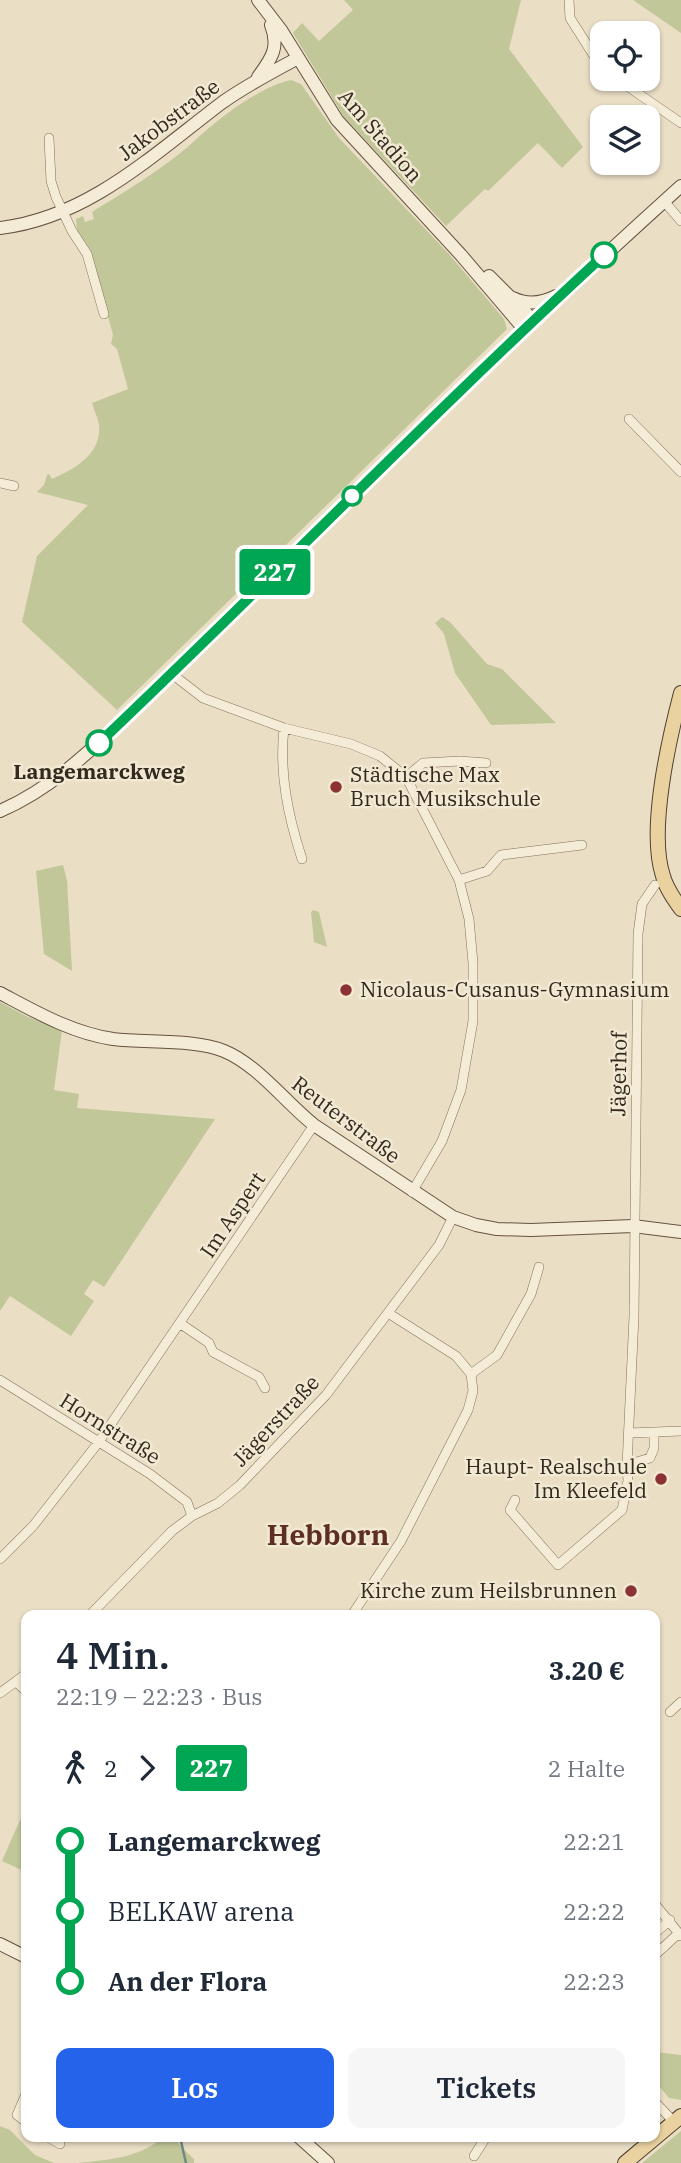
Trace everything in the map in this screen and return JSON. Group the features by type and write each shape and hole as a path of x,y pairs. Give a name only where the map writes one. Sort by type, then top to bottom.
{"main road":[{"path":"681,693 672,728 658,837 663,878 681,909"},
{"path":"660,2134 678,2119"},
{"path":"625,2163 650,2142"}],"street":[{"path":"569,0 570,18 590,50"},
{"path":"256,80 276,49 272,28 258,1"},
{"name":"Am Stadion","path":"258,1 281,30 337,120 529,325"},
{"name":"Jakobstraße","path":"0,227 20,226 62,212 113,184 256,80 298,58"},
{"path":"634,91 681,124"},
{"path":"49,138 51,181 62,212 87,254 104,314"},
{"path":"0,811 64,774 172,674 565,290 681,186"},
{"path":"664,201 681,221"},
{"name":"Am Stadion","path":"461,255 478,265 507,294 529,325"},
{"path":"507,294 521,302 532,303 551,298 565,290"},
{"path":"629,419 681,471"},
{"path":"0,483 14,486"},
{"path":"172,674 203,698 284,728 351,744 380,756 406,777 459,880 469,919 473,962 473,1021 461,1090 442,1141 412,1192"},
{"path":"284,728 281,755 283,782 302,859"},
{"path":"406,777 423,763 486,763"},
{"path":"459,880 488,870 501,855 582,845"},
{"name":"Jägerhof","path":"515,1500 510,1510 558,1565 622,1510 628,1480 634,1316 639,916 642,904 655,885"},
{"name":"Reuterstraße","path":"0,993 54,1021 82,1031 112,1038 222,1049 248,1065 295,1111 314,1125 453,1217 497,1229 634,1226 681,1232"},
{"name":"Im Aspert","path":"0,1559 4,1549 33,1526 98,1443 314,1125"},
{"name":"Jägerstraße","path":"95,1610 172,1531 192,1516 218,1503 249,1475 326,1395 439,1245 453,1217"},
{"path":"471,1374 497,1355 531,1294 539,1267"},
{"path":"355,1610 401,1541 462,1422 473,1391 471,1374 456,1356 388,1313"},
{"path":"181,1324 209,1343 213,1352 260,1377 265,1388"},
{"name":"Hornstraße","path":"0,1380 150,1474 187,1502 192,1516"},
{"path":"629,1433 681,1431"},
{"path":"627,1465 649,1458 654,1448 654,1433"},
{"path":"0,1693 21,1678"},
{"path":"16,1682 21,1686"},
{"path":"670,1712 681,1702"},
{"path":"660,1910 677,1928"},
{"path":"660,1932 677,1928"},
{"path":"660,1949 677,1928"},
{"path":"0,1944 21,1954"},
{"path":"660,2106 678,2119"},
{"path":"305,2142 328,2163"},
{"path":"474,2157 483,2142"}],"green space":[{"path":"344,0 521,0 509,49 583,147 562,168 538,143 488,191 485,189 446,226 344,117 293,33 302,23 319,41 353,10"},
{"path":"633,0 681,0 681,33"},
{"path":"291,80 301,84 339,138 448,253 504,319 507,329 117,710 22,622 37,556 88,505 37,492 44,485 47,475 52,479 61,475 92,452 99,435 99,425 92,403 128,389 117,349 111,344 113,335 90,249 77,231 76,219 83,216 85,222 94,219 92,212 168,162 237,106 265,90"},
{"path":"442,617 450,622 487,664 502,669 556,723 491,725 455,673 444,634 435,623"},
{"path":"63,865 67,880 72,971 44,954 36,871"},
{"path":"313,910 319,912 327,947 314,942"},
{"path":"0,1002 62,1030 54,1090 79,1094 77,1108 215,1119 104,1287 93,1280 84,1294 94,1301 71,1336 10,1296 0,1311"},
{"path":"20,1820 21,1870 2,1861"},
{"path":"660,2053 681,2055 681,2100 669,2098 660,2087"},
{"path":"0,2126 10,2130 35,2155 54,2163 0,2163"},
{"path":"681,2131 681,2163 642,2163"},
{"path":"178,2142 194,2159 194,2163 78,2163 133,2154 154,2144"}],"waterway":[{"path":"181,2142 186,2163"}],"bus line":[{"name":"227","path":"99,743 462,388 604,255"}],"place":[{"name":"Langemarckweg","path":"99,743"},
{"name":"Städtische Max Bruch Musikschule","path":"336,787"},
{"name":"Nicolaus-Cusanus-Gymnasium","path":"346,990"},
{"name":"Haupt- Realschule Im Kleefeld","path":"661,1479"},
{"name":"Kirche zum Heilsbrunnen","path":"631,1591"}],"district":[{"name":"Hebborn","path":"328,1535"}]}
